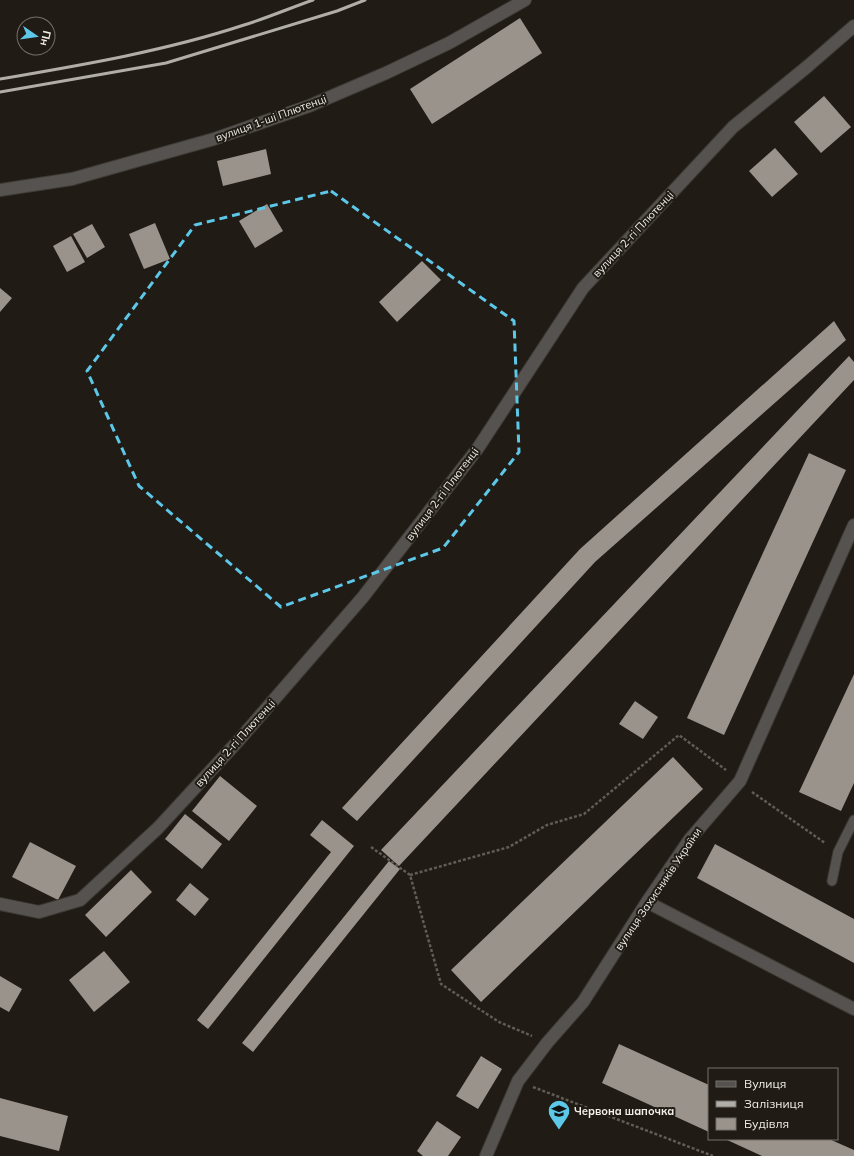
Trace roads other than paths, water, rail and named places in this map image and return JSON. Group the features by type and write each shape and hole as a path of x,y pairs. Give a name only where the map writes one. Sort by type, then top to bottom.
{"street":[{"name":"вулиця 1-ші Плютенці","path":"0,190 72,179 214,139 309,106 386,73 449,43 525,0"},
{"name":"вулиця 2-гі Плютенці","path":"0,904 39,912 80,900 158,828 239,740 363,597 478,448 583,288 733,127 808,66 854,26"},
{"name":"вулиця Захисників України","path":"486,1156 518,1081 547,1043 583,1002 647,902 690,839 740,781 854,525"},
{"path":"647,902 854,1009"}],"lane":[{"path":"832,881 838,852 854,820"}],"railway":[{"path":"0,79 92,63 154,50 253,22 313,0"},
{"path":"0,92 166,63 337,11 365,0"}],"place":[{"name":"Червона шапочка","path":"559,1130"}]}
